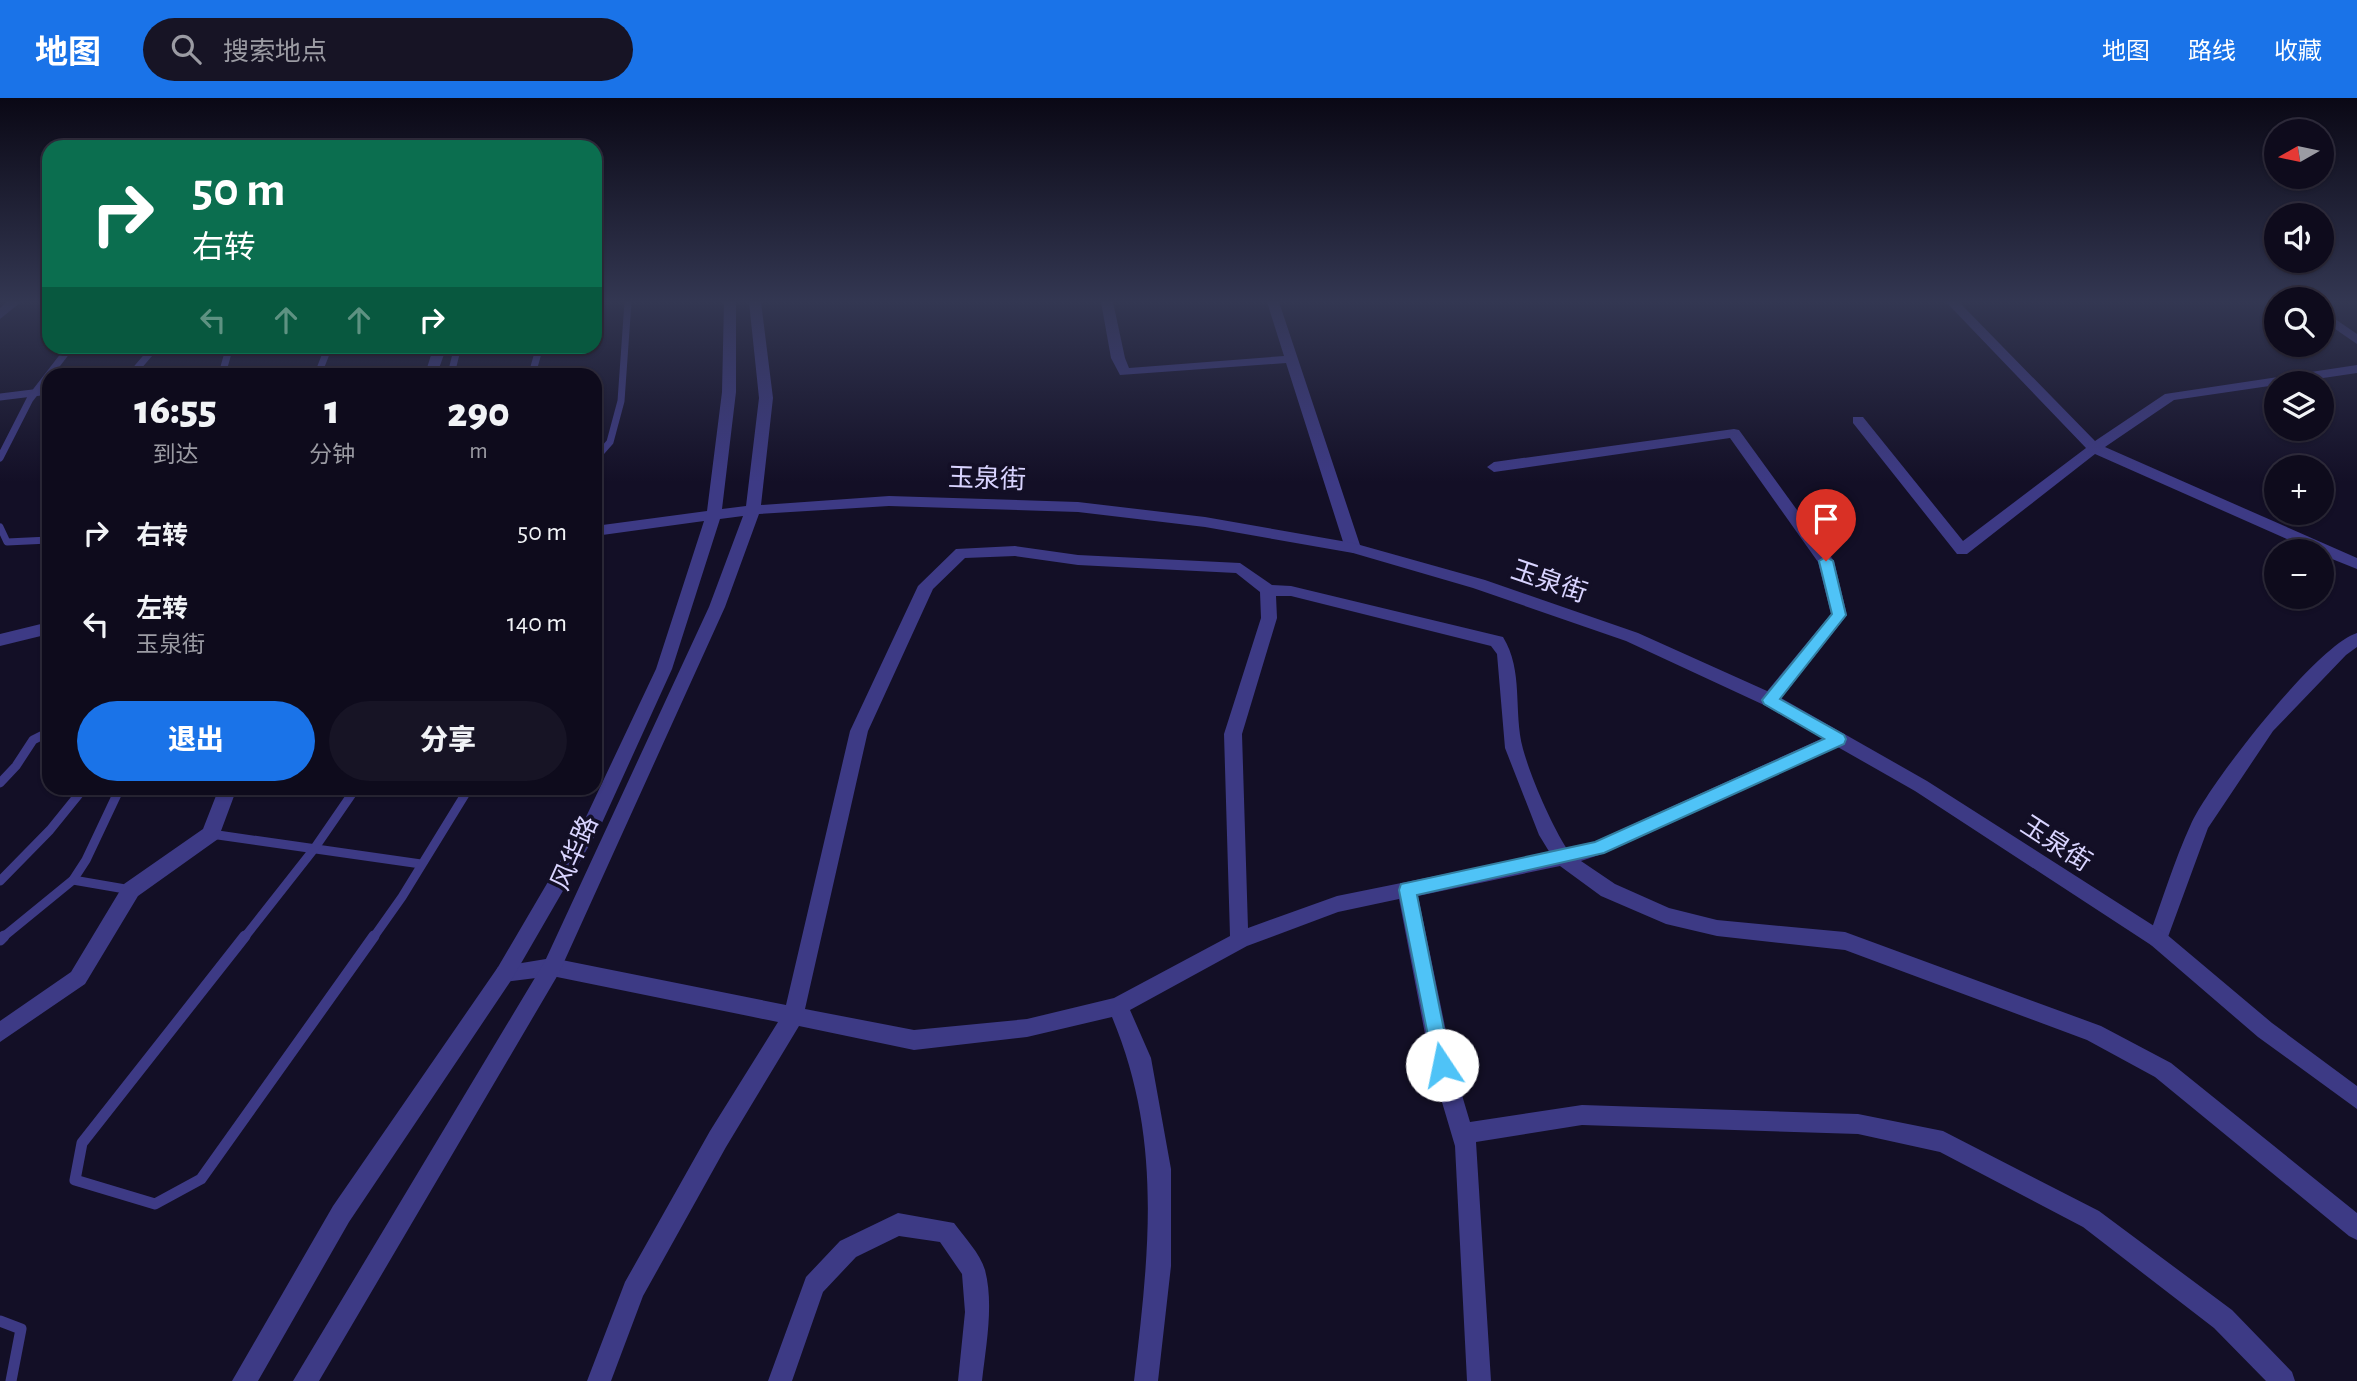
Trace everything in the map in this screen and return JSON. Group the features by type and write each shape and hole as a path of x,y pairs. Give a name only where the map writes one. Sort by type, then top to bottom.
{"street":[{"path":"244,1381 341,1214 505,973 594,820 664,669 714,515 729,392 729,362"},
{"name":"风华路","path":"305,1381 552,967 717,607 753,509 766,398 762,362"},
{"path":"1120,362 1125,372 1255,362"},
{"path":"1293,362 1353,548"},
{"path":"2010,362 2094,448 2357,564"},
{"path":"1858,420 1962,550 2094,448 2170,397 2357,369"},
{"path":"1494,467 1734,433 1826,561 1839,615 1770,700"},
{"name":"玉泉街","path":"602,530 753,509 889,501 1078,507 1205,522 1353,548 1479,584 1632,637 1770,700 1921,786 2158,939 2265,1030 2357,1099"},
{"path":"599,1381 633,1290 718,1139 793,1017 859,731 926,586 961,554 1015,551 1079,560 1240,568 1268,590 1291,591 1497,640 1506,654 1514,748 1548,835 1563,858 1608,890 1666,916 1717,928 1845,941 2094,1033 2163,1070 2357,1228"},
{"path":"1241,940 1237,917 1233,734 1269,618 1268,590"},
{"path":"0,640 42,630"},
{"path":"2158,939 2200,825 2267,726 2340,650 2357,639"},
{"path":"505,973 552,967 914,1040 1027,1028 1118,1006 1241,940 1337,904 1563,858 1598,848 1838,739"},
{"path":"0,1033 78,978 131,890 211,834 225,795"},
{"path":"1407,890 1442,1065 1465,1146 1479,1381"},
{"path":"1118,1006 1140,1058 1160,1169 1159,1266 1146,1381"},
{"path":"1462,1134 1582,1115 1858,1124 1943,1142 2091,1219 2223,1319 2283,1381"},
{"path":"779,1381 814,1285 848,1249 898,1224 946,1231 974,1270 977,1311 970,1381"}],"lane":[{"path":"602,451 610,442 621,401 624,362"},
{"path":"0,458 16,418 42,381"},
{"path":"0,397 42,392"},
{"path":"0,527 7,542 42,540"},
{"path":"0,783 16,766 33,740 42,736"},
{"path":"0,881 50,830 78,795"},
{"path":"0,940 73,880 86,860 117,795"},
{"path":"351,795 314,849 82,1143 75,1180 155,1204 201,1179 402,897 465,795"},
{"path":"211,834 421,864"},
{"path":"73,880 131,890"},
{"path":"0,1321 21,1329 11,1381"}],"route":[{"path":"1442,1065 1407,890 1563,858 1598,848 1838,739 1770,700 1839,615 1826,561"}]}
